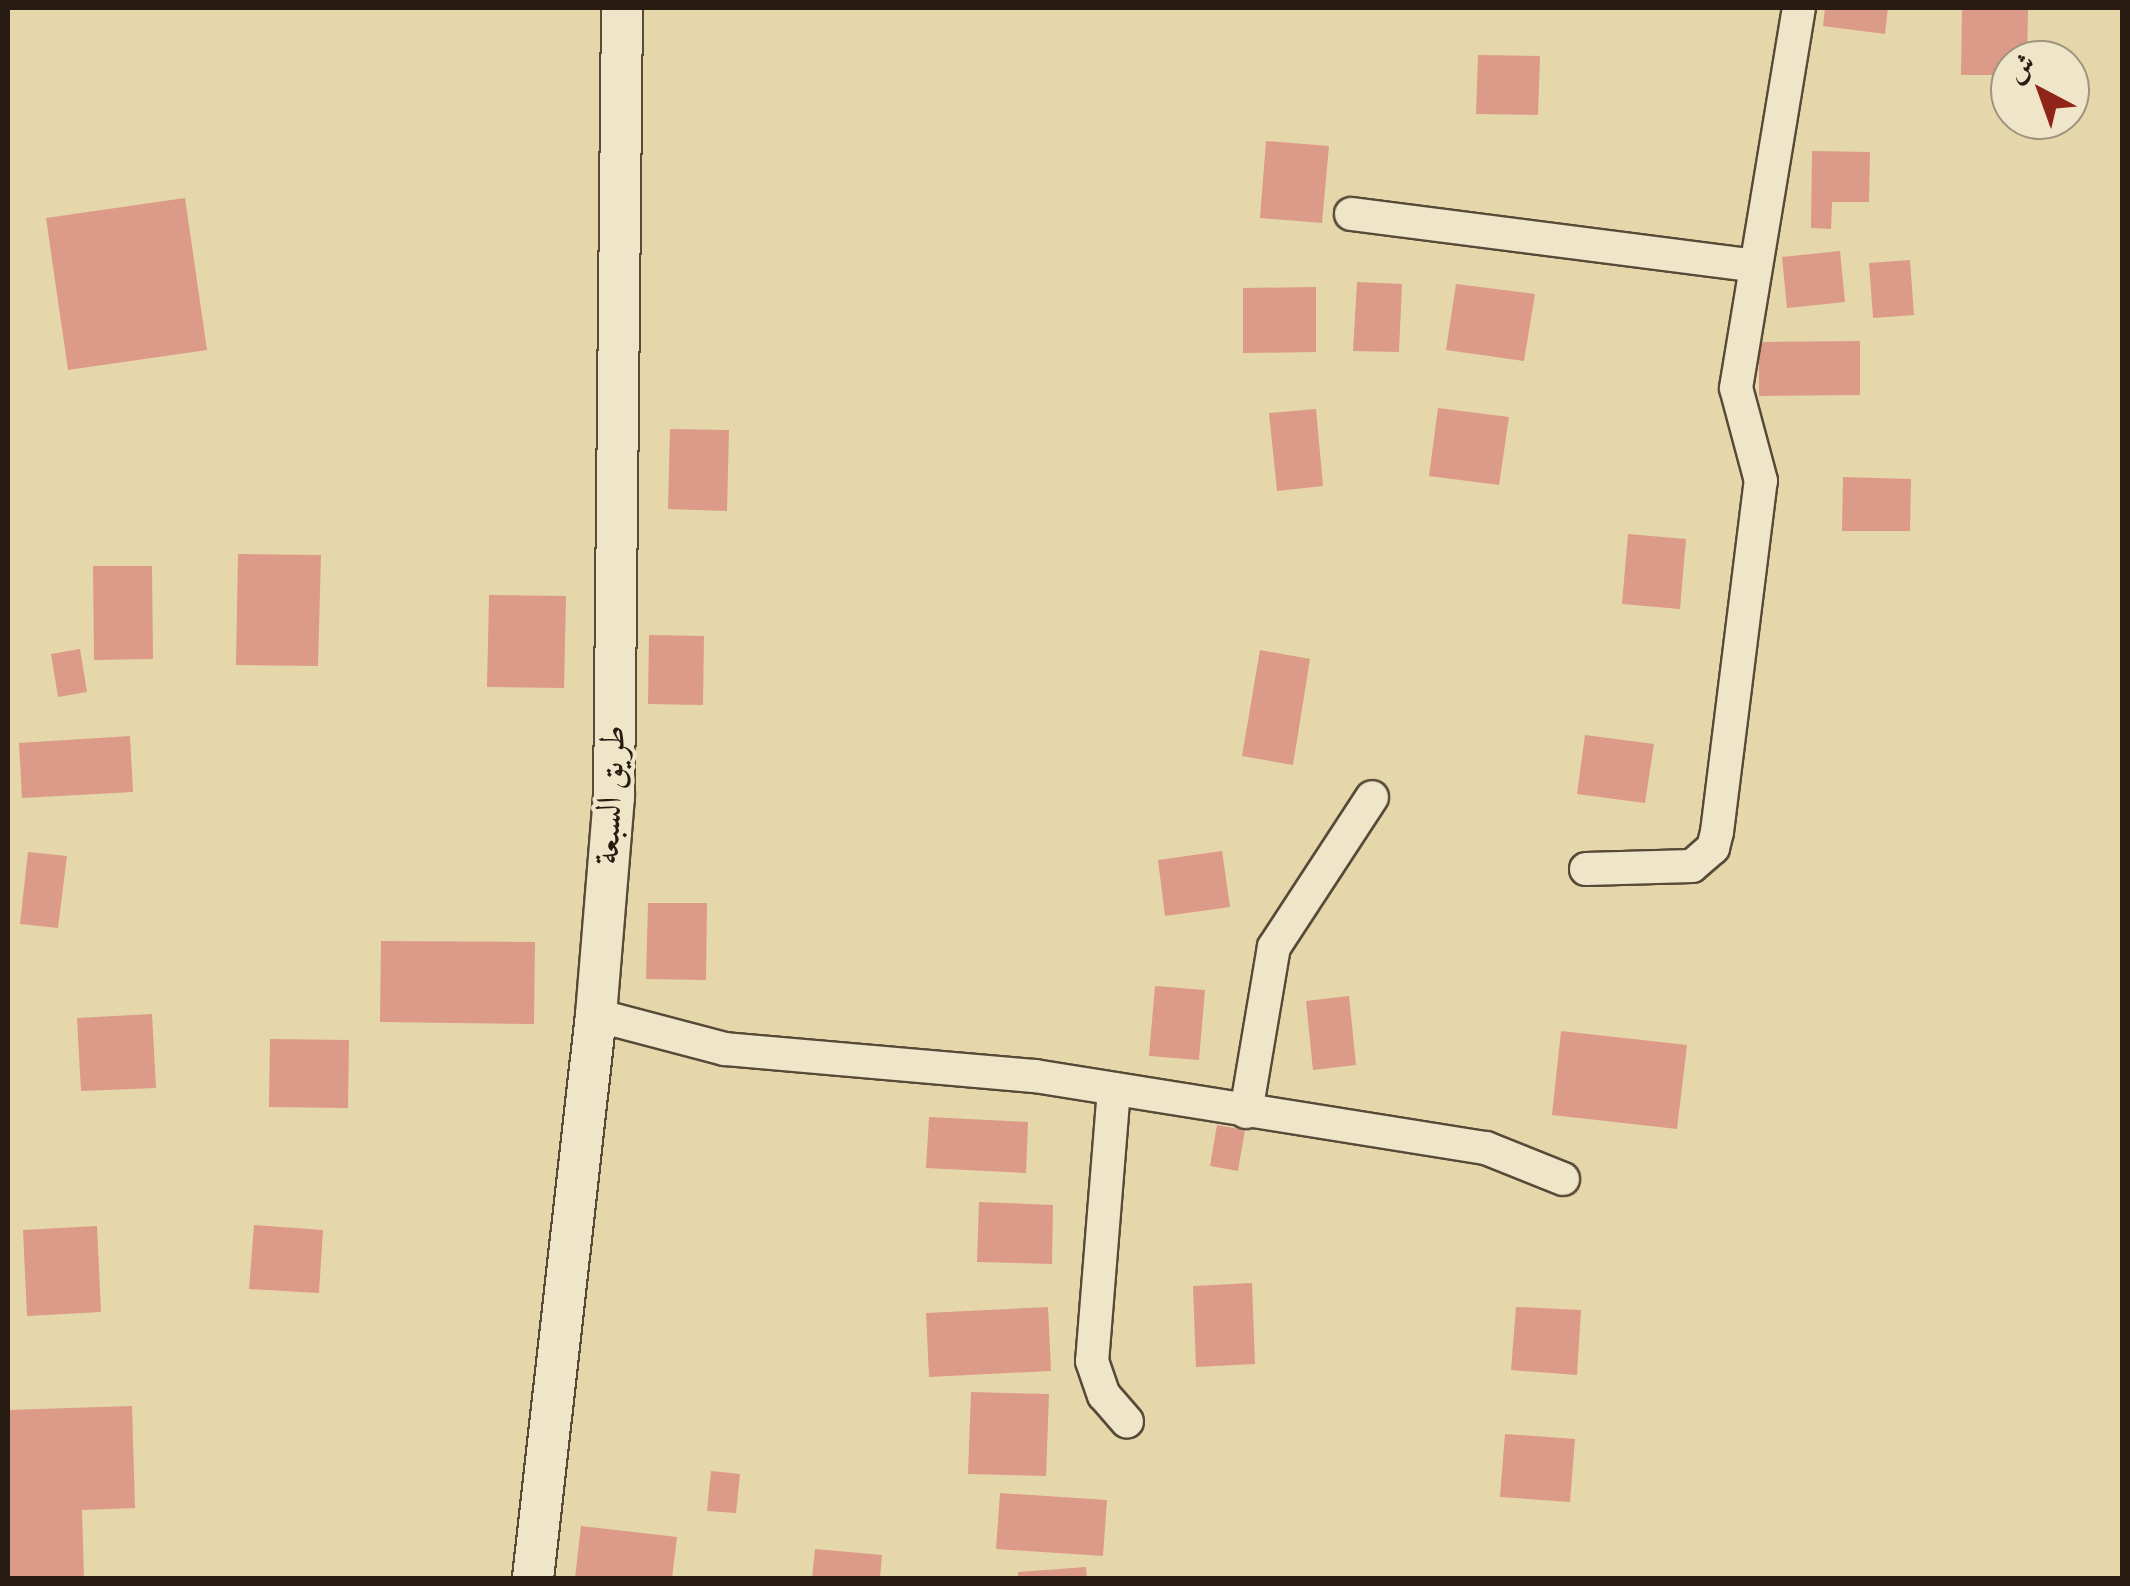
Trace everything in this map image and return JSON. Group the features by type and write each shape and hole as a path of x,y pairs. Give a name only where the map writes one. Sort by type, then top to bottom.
{"street":[{"name":"طريق السبعة","path":"533,1578 596,1015 614,797 622,8"},
{"path":"1586,869 1679,869 1713,848 1738,694 1761,481 1736,406 1755,266 1799,8"},
{"path":"1351,214 1755,266"},
{"path":"1246,1112 1274,947 1372,797"},
{"path":"596,1015 725,1049 1114,1089 1486,1148 1563,1179"},
{"path":"1114,1089 1092,1361 1104,1395 1126,1421"}],"building":[{"path":"1825,8 1888,8 1885,34 1823,26"},
{"path":"1962,8 2028,8 2027,40 1990,40 1990,75 1961,75"},
{"path":"1478,55 1540,56 1538,115 1476,114"},
{"path":"1266,141 1329,146 1322,223 1260,218"},
{"path":"1812,151 1870,152 1869,202 1832,202 1831,229 1811,228"},
{"path":"185,198 207,350 68,370 46,218"},
{"path":"1840,251 1845,302 1787,308 1782,257"},
{"path":"1910,260 1914,315 1873,318 1869,263"},
{"path":"1357,282 1402,284 1399,352 1353,351"},
{"path":"1456,284 1535,294 1524,361 1446,350"},
{"path":"1316,287 1316,352 1243,353 1243,288"},
{"path":"1860,341 1860,395 1759,396 1759,342"},
{"path":"1438,408 1509,417 1499,485 1429,476"},
{"path":"1316,409 1323,486 1277,491 1269,413"},
{"path":"670,429 729,430 727,511 668,509"},
{"path":"1843,477 1911,479 1910,531 1842,531"},
{"path":"1628,534 1686,539 1680,609 1622,604"},
{"path":"238,554 321,555 318,666 236,665"},
{"path":"93,566 152,566 153,659 94,660"},
{"path":"489,595 566,596 564,688 487,687"},
{"path":"649,635 704,636 703,705 648,704"},
{"path":"80,649 87,692 58,697 51,654"},
{"path":"1260,650 1310,659 1293,765 1242,756"},
{"path":"1585,735 1654,744 1645,803 1577,794"},
{"path":"130,736 133,792 22,798 19,743"},
{"path":"1222,851 1230,907 1165,916 1158,860"},
{"path":"28,852 67,856 58,928 20,924"},
{"path":"648,903 707,903 706,980 646,979"},
{"path":"381,941 535,942 534,1024 380,1022"},
{"path":"1155,986 1205,990 1199,1060 1149,1056"},
{"path":"1349,996 1356,1065 1313,1070 1306,1001"},
{"path":"152,1014 156,1088 81,1091 77,1018"},
{"path":"1561,1031 1687,1045 1677,1129 1552,1115"},
{"path":"270,1039 349,1040 348,1108 269,1107"},
{"path":"929,1117 1028,1122 1026,1173 926,1168"},
{"path":"1217,1125 1245,1130 1238,1171 1210,1166"},
{"path":"979,1202 1053,1205 1052,1264 977,1262"},
{"path":"254,1225 323,1230 319,1293 249,1289"},
{"path":"97,1226 101,1312 27,1316 23,1230"},
{"path":"1252,1283 1255,1364 1196,1367 1193,1286"},
{"path":"1048,1307 1051,1371 929,1377 926,1313"},
{"path":"1516,1307 1581,1310 1577,1375 1511,1370"},
{"path":"971,1392 1049,1394 1046,1476 968,1474"},
{"path":"132,1406 135,1508 82,1510 84,1578 8,1578 8,1410"},
{"path":"1505,1434 1575,1439 1570,1502 1500,1497"},
{"path":"711,1471 740,1474 736,1513 707,1511"},
{"path":"1000,1493 1107,1500 1103,1556 996,1549"},
{"path":"581,1526 677,1537 672,1578 575,1578"},
{"path":"815,1549 882,1555 880,1578 812,1578"},
{"path":"1086,1567 1087,1578 1018,1578 1018,1572"}]}
